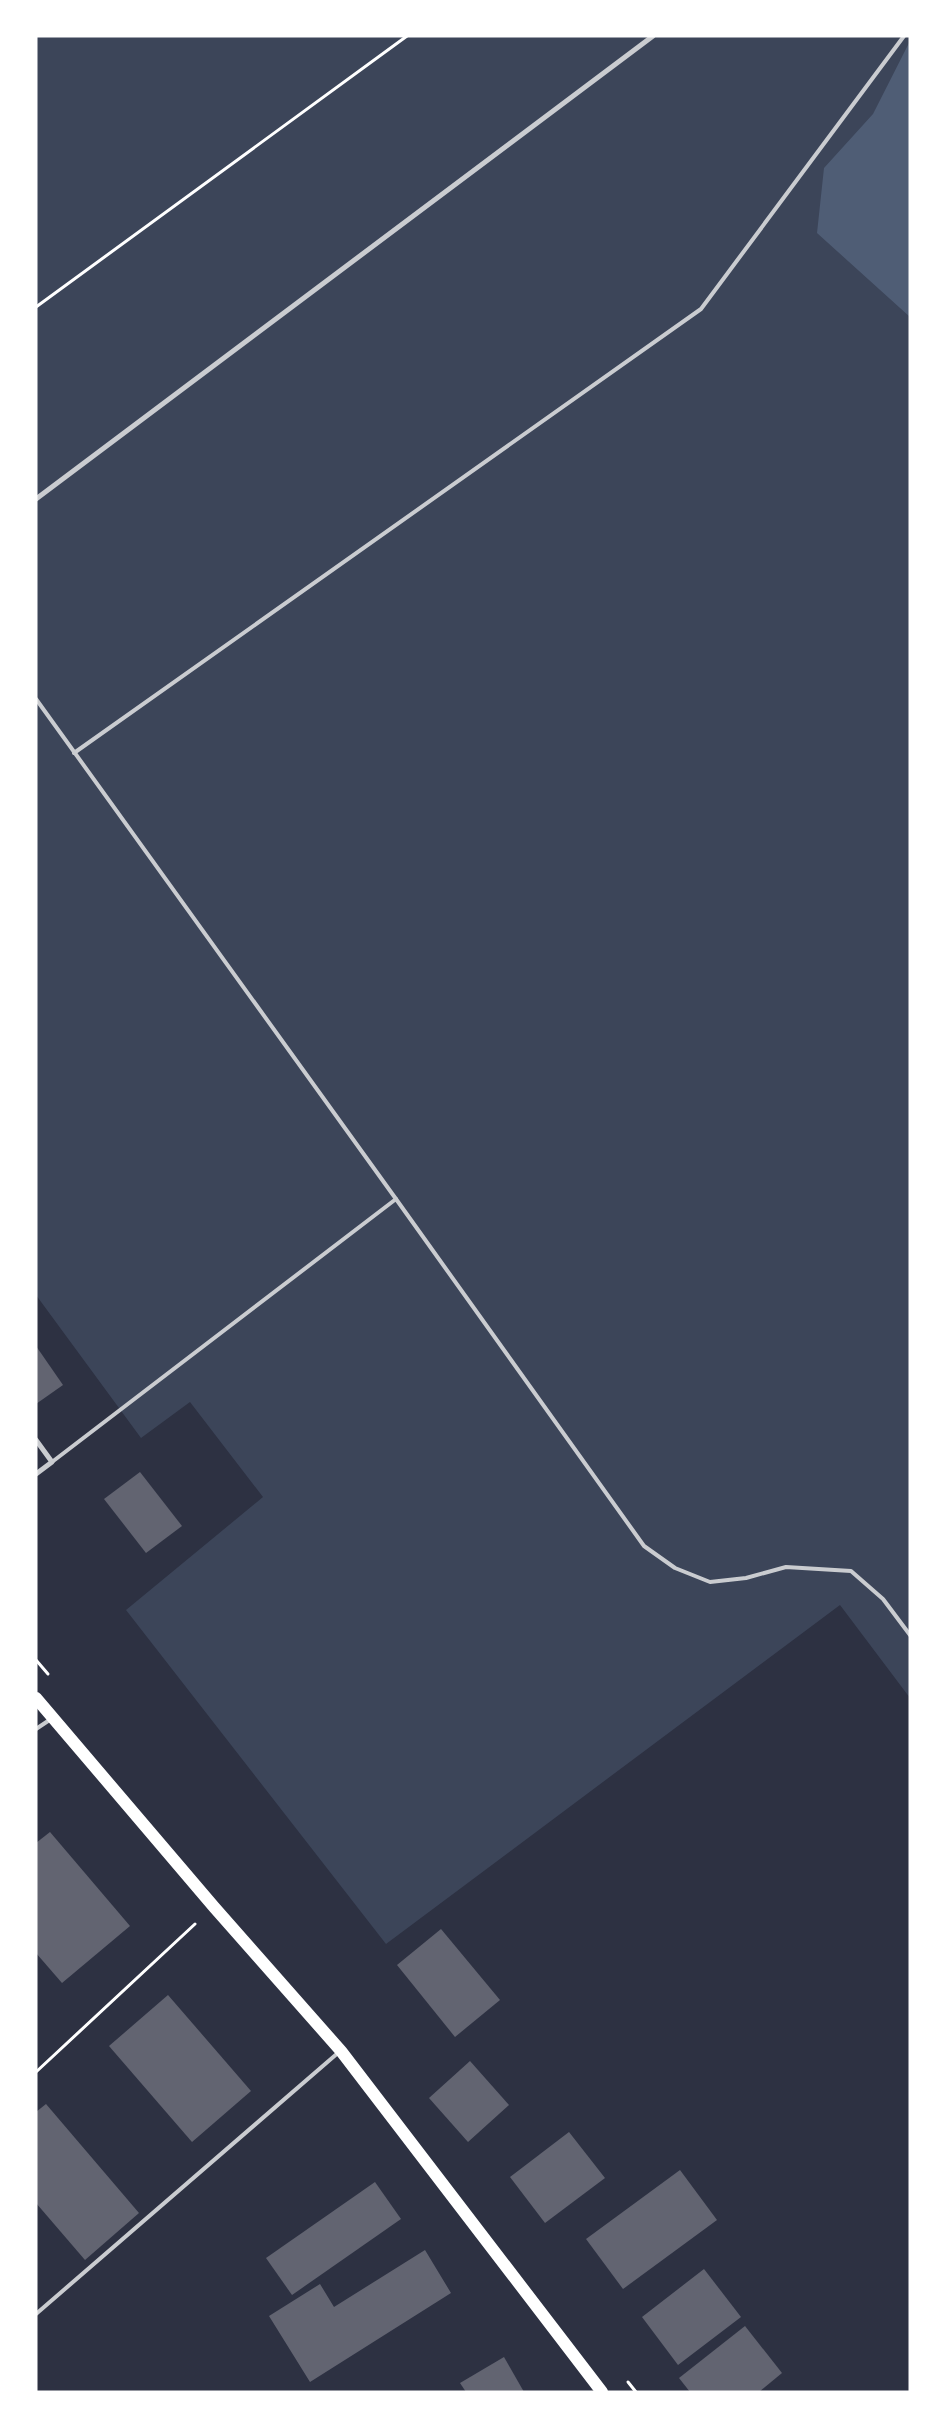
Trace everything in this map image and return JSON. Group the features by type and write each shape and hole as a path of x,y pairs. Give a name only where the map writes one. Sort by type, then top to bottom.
{"main road":[{"path":"36,1698 54,1716 214,1907 341,2050 602,2392"}],"street":[{"path":"36,499 653,36"},
{"path":"36,1440 52,1462 36,1474"}],"lane":[{"path":"74,753 701,309 904,36"},
{"path":"36,699 644,1546 675,1568 710,1582 746,1578 786,1567 851,1571 883,1599 910,1635"},
{"path":"52,1462 396,1199"},
{"path":"36,1729 54,1716"},
{"path":"36,2314 341,2050"}],"path":[{"path":"36,307 407,36"},
{"path":"36,2072 201,1919"}],"shaded area":[{"path":"36,36 910,36 910,1698 840,1605 386,1944 126,1610 263,1497 190,1402 141,1438 36,1295"},
{"path":"910,41 910,317 817,233 824,168 873,114"}],"building":[{"path":"36,1346 63,1385 36,1404"},
{"path":"140,1472 182,1526 146,1553 104,1499"},
{"path":"50,1832 130,1926 62,1983 36,1953 36,1843"},
{"path":"441,1929 500,2000 455,2037 397,1965"},
{"path":"168,1995 251,2091 192,2142 109,2046"},
{"path":"470,2061 509,2105 468,2142 429,2098"},
{"path":"46,2104 139,2213 85,2260 36,2203 36,2112"},
{"path":"569,2132 605,2178 545,2223 510,2177"},
{"path":"680,2170 717,2220 623,2289 586,2239"},
{"path":"375,2182 401,2219 292,2295 266,2258"},
{"path":"425,2250 451,2293 310,2382 269,2316 320,2284 334,2307"},
{"path":"704,2269 741,2317 678,2365 642,2317"},
{"path":"745,2326 782,2373 759,2392 690,2392 679,2378"},
{"path":"504,2357 524,2392 466,2392 460,2383"}]}
